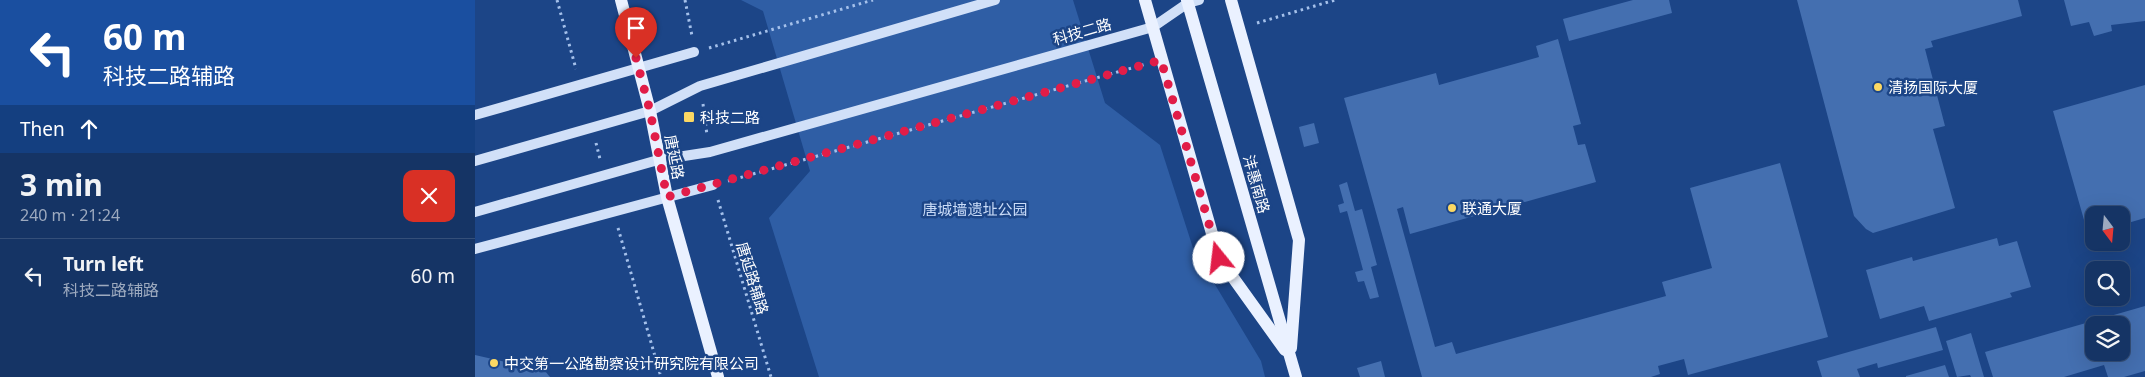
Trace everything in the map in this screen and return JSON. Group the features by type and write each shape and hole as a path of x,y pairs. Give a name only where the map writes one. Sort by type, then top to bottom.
{"main road":[{"name":"唐延路","path":"621,0 650,111 658,160 667,197 718,377"},
{"path":"475,162 650,111 700,86 995,0"},
{"path":"1145,0 1219,258 1291,358"},
{"path":"1231,0 1299,240 1291,358"},
{"name":"科技二路","path":"475,212 658,160 710,152 1153,27 1192,1"},
{"name":"沣惠南路","path":"1192,1 1296,377"},
{"path":"475,115 694,52"},
{"path":"475,249 713,185"}],"path":[{"path":"694,52 873,0"},
{"path":"1239,28 1335,0"},
{"path":"713,185 1161,60"},
{"name":"唐延路辅路","path":"713,185 771,377"}],"green space":[{"name":"唐城墙遗址公园","path":"741,0 1073,0 1105,103 1160,145 1193,248 1261,361 1265,377 819,377 769,218 810,171 763,11"}],"building":[{"path":"1633,0 1669,0 1672,13 1569,41 1563,19"},
{"name":"清扬国际大厦","path":"1797,0 2018,0 2022,16 1931,41 1933,47 1925,49 1945,126 1933,129 1955,208 1873,233 1866,229 1854,216"},
{"path":"2064,0 2145,0 2145,21 2111,25 2112,31 2094,36 2089,22 2071,26"},
{"name":"联通大厦","path":"1558,39 1581,124 1573,126 1578,145 1585,144 1596,182 1410,234 1403,207 1397,209 1435,347 1452,342 1456,354 1666,296 1662,282 1712,268 1690,188 1780,163 1828,337 1688,375 1684,359 1658,366 1660,374 1651,377 1422,377 1344,98 1436,73 1439,85 1539,57 1536,46"},
{"path":"2145,85 2145,218 2130,222 2130,206 2085,206 2085,223 2053,111"},
{"path":"1314,123 1319,143 1304,147 1299,127"},
{"path":"1347,182 1355,211 1362,209 1377,265 1371,267 1379,297 1370,299 1364,281 1358,282 1355,272 1363,270 1347,211 1340,213 1338,205 1344,203 1339,185"},
{"path":"1997,238 1999,246 2017,241 2031,287 2010,293 2012,297 1929,321 1924,306 1880,319 1866,270 1912,257 1913,261"},
{"path":"2145,306 2145,371 2124,377 2108,377 2104,365 2064,377 1993,377 1985,352 2085,323 2085,361 2130,361 2130,316 2110,316"},
{"path":"1936,327 1943,350 1878,368 1877,363 1857,369 1860,377 1822,377 1817,361"},
{"path":"1971,333 1984,377 1971,377 1970,375 1957,377 1946,341"},
{"name":"中交第一公路勘察设计研究院有限公司","path":"475,355 545,371 550,377 475,377"},
{"path":"1381,361 1385,377 1360,377 1357,368"},
{"path":"1945,365 1949,377 1906,377 1906,376"}],"place":[{"name":"清扬国际大厦","path":"1878,87"},
{"name":"科技二路","path":"689,117"},
{"name":"联通大厦","path":"1452,208"},
{"name":"中交第一公路勘察设计研究院有限公司","path":"494,363"}],"route":[{"path":"636,58 650,111 658,160 667,197 1161,60 1219,258"}]}
